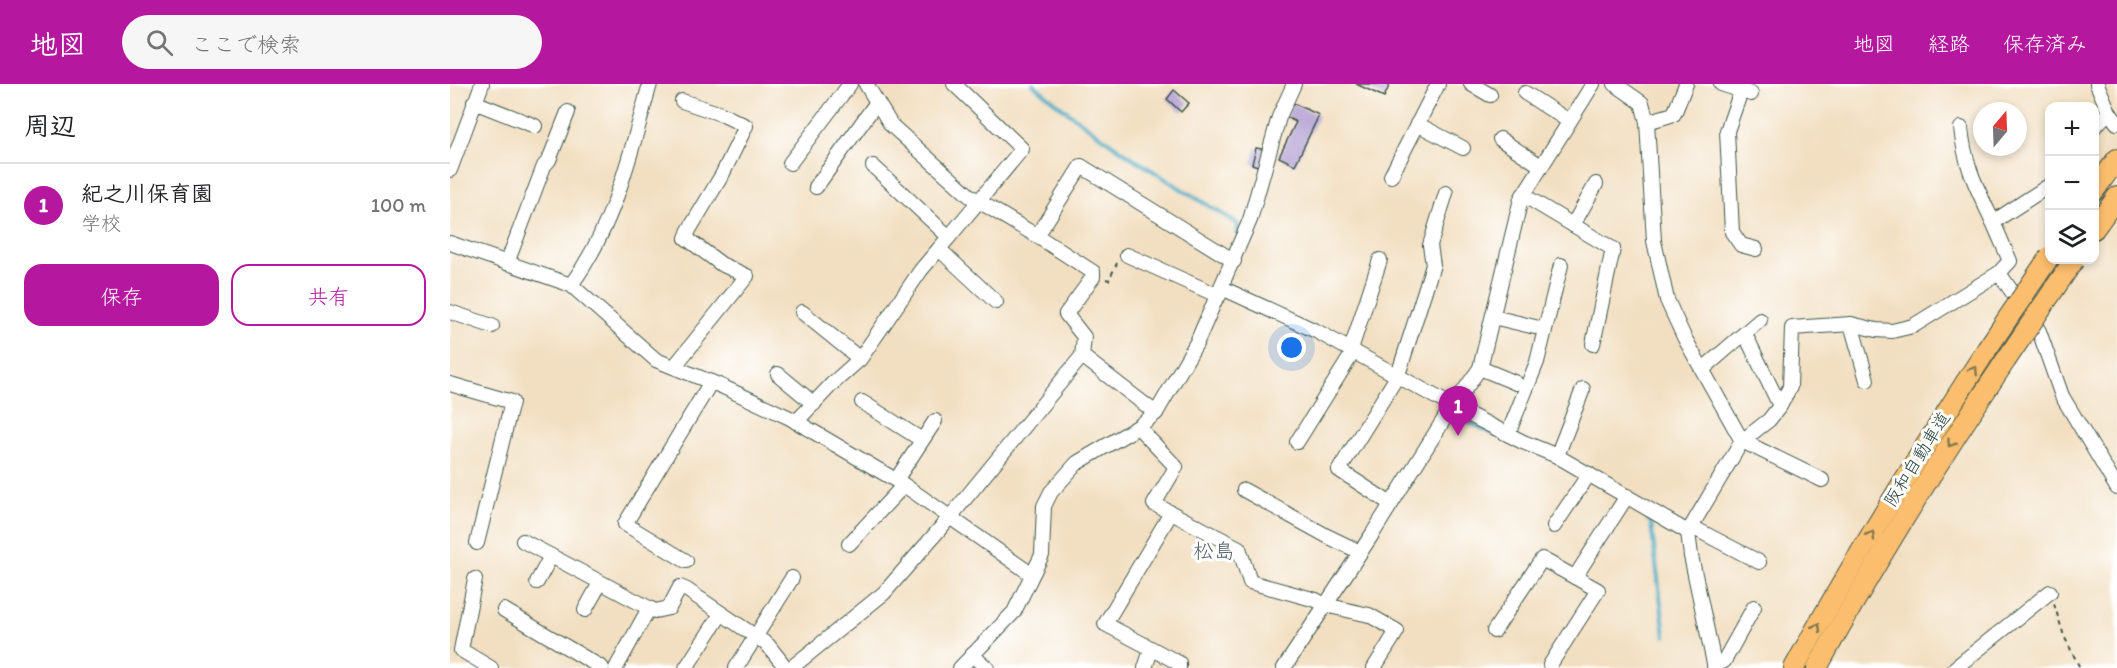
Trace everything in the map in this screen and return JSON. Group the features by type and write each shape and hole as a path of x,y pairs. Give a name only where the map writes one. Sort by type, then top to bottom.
{"highway":[{"path":"2099,184 2117,159"},
{"path":"2099,222 2117,197"},
{"name":"阪和自動車道","path":"1817,668 1850,589 1987,348 2045,262"},
{"name":"阪和自動車道","path":"1794,668 1917,496 2071,264"}],"street":[{"path":"451,160 482,84"},
{"path":"571,285 586,265 601,238 615,204 650,84"},
{"path":"790,163 850,84"},
{"path":"791,668 884,593 951,516 1082,357 1084,338 1066,314 1093,277 1093,272 970,196 891,125 866,84"},
{"path":"796,422 860,359 921,270 1022,149 954,84"},
{"path":"960,668 1014,612 1042,555 1044,506 1051,492 1077,463 1138,428 1156,413 1197,342 1221,292 1230,258 1262,184 1279,117 1294,84"},
{"path":"1391,176 1438,84"},
{"path":"1471,84 1490,95"},
{"path":"1284,668 1480,368 1523,195 1593,84"},
{"path":"1615,84 1642,103 1647,122 1654,241 1666,300 1684,337 1742,441 1822,480"},
{"path":"1647,122 1674,114 1686,84"},
{"path":"1722,84 1746,92 1727,131 1732,232 1741,245 1756,249"},
{"path":"2097,84 2113,118 2099,125"},
{"path":"1525,93 1569,121"},
{"path":"674,367 747,276 721,264 686,238 722,175 746,126 721,114 682,101"},
{"path":"474,102 535,126"},
{"path":"816,187 877,102"},
{"path":"507,263 544,166 549,160 568,112"},
{"path":"1417,124 1464,148"},
{"path":"1754,607 1724,661 1714,667 1691,556 1690,529 1742,441 1770,420 1790,387 1792,328 1851,324 1892,331 1913,326 1999,273 2010,261 1969,172 1961,128"},
{"path":"1500,139 1541,166"},
{"path":"873,166 949,237"},
{"path":"1037,236 1081,166 1230,258"},
{"path":"1573,225 1596,184"},
{"path":"1993,222 2045,188"},
{"path":"1391,504 1339,470 1396,379 1433,265 1430,245 1446,193"},
{"path":"1523,195 1613,249 1593,344"},
{"path":"450,243 571,285 656,360 711,382 796,422 900,482 1031,574"},
{"path":"939,249 996,302"},
{"path":"1127,255 1318,332 1396,379 1557,456 1625,500 1759,561"},
{"path":"1297,442 1352,354 1380,260"},
{"path":"1508,434 1537,362 1561,265"},
{"path":"1999,273 2038,331 2062,396 2117,488"},
{"path":"450,312 492,327"},
{"path":"802,312 860,359"},
{"path":"1493,317 1535,327"},
{"path":"1703,369 1760,320"},
{"path":"1851,324 1868,380"},
{"path":"1745,334 1780,406"},
{"path":"1082,357 1156,413"},
{"path":"1480,368 1516,383"},
{"path":"778,374 814,404"},
{"path":"686,561 625,524 711,382"},
{"path":"450,384 512,402 477,543"},
{"path":"1557,456 1583,389"},
{"path":"862,402 922,440"},
{"path":"849,544 900,482 922,440 935,421"},
{"path":"1138,428 1176,467 1154,504 1239,548 1250,582 1316,600 1325,605 1369,615 1397,631 1374,668"},
{"path":"1554,526 1587,477"},
{"path":"1244,490 1360,552"},
{"path":"1575,577 1625,500"},
{"path":"1171,513 1105,624 1179,663 1179,668"},
{"path":"523,541 655,611 669,608 680,586 768,645 786,668"},
{"path":"537,582 551,556"},
{"path":"1494,631 1542,559 1598,590 1550,665"},
{"path":"736,668 792,578"},
{"path":"475,579 461,650 491,668"},
{"path":"585,610 600,583"},
{"path":"1955,668 2050,592"},
{"path":"616,668 649,608"},
{"path":"504,610 602,668"},
{"path":"686,668 721,614"},
{"path":"1145,668 1151,650"},
{"path":"972,655 987,668"}],"path":[{"path":"1093,272 1109,280 1119,257 1123,253 1127,255"},
{"path":"2050,592 2064,636 2080,668"}],"building":[{"path":"1356,84 1390,84 1384,97"},
{"path":"1174,90 1189,103 1181,112 1167,99"},
{"path":"1293,103 1319,115 1295,165 1279,157 1296,122 1286,117"},
{"path":"1256,148 1268,150 1263,168 1252,164"}],"waterway":[{"path":"1033,84 1106,140 1235,222 1238,225 1237,234"},
{"path":"1456,416 1495,435"},
{"path":"1642,512 1651,523 1665,636"}],"place":[{"name":"紀之川保育園","path":"1458,436"}],"district":[{"name":"松島","path":"1214,550"}]}
